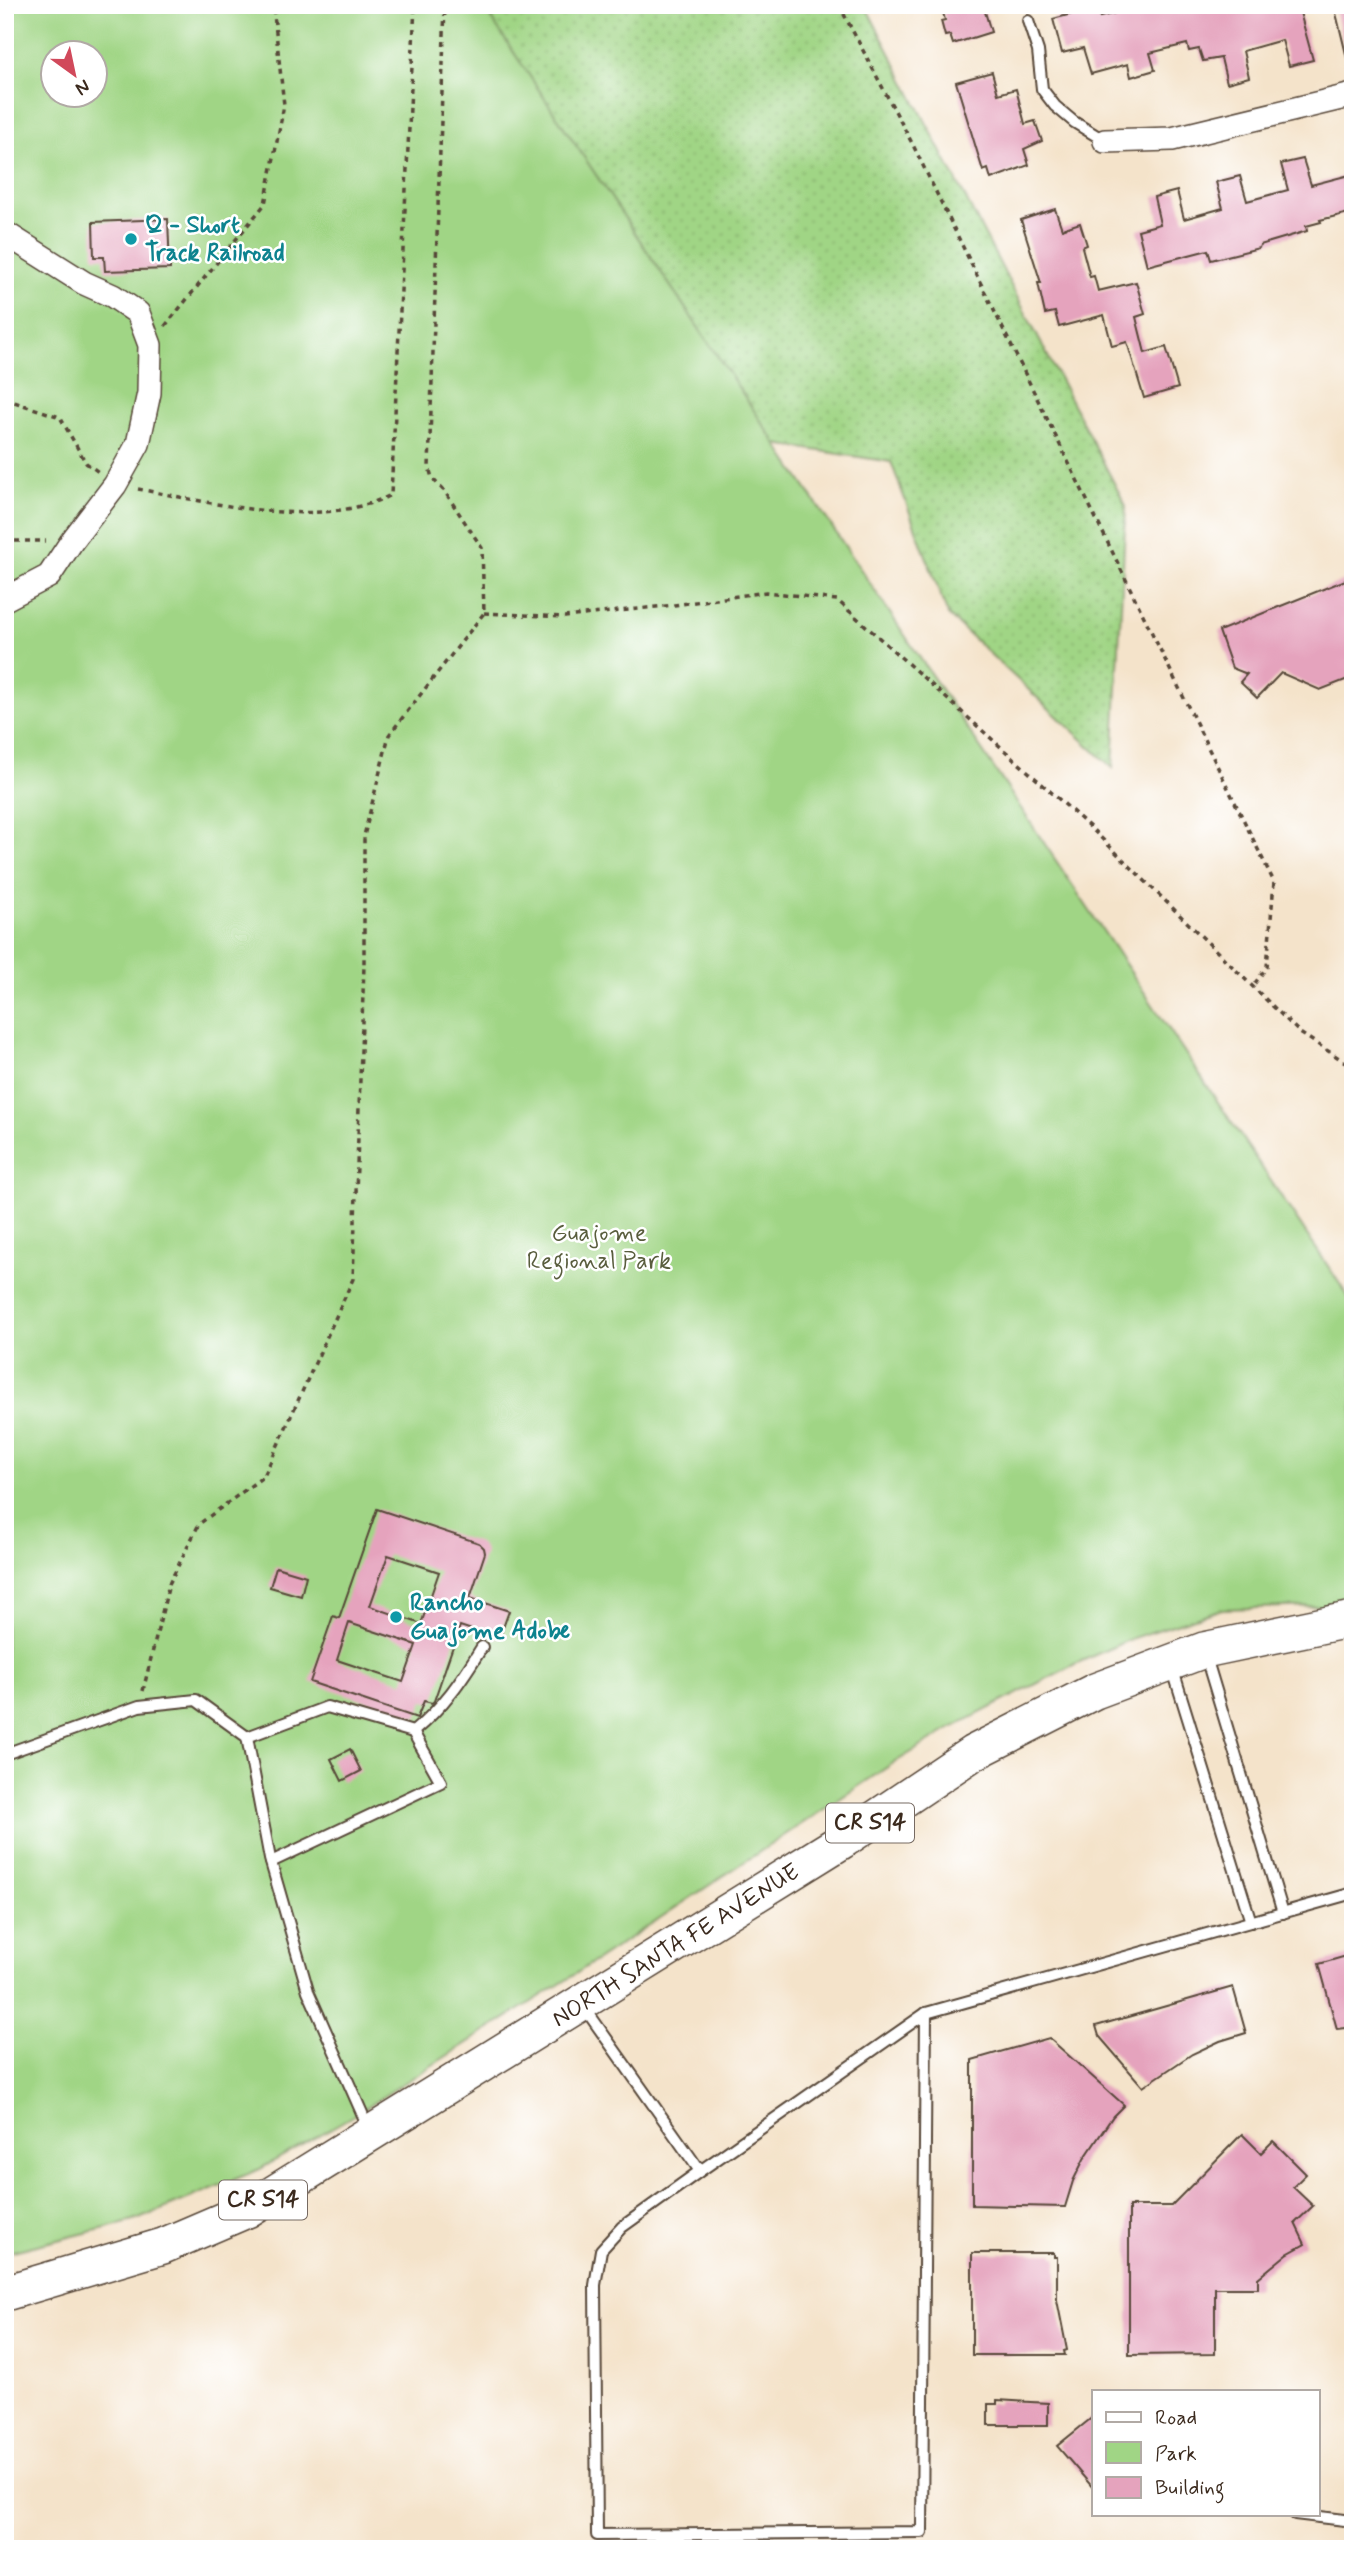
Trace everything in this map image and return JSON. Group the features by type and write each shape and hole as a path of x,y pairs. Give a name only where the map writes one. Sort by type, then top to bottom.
{"main road":[{"name":"NORTH SANTA FE AVENUE","path":"5,2293 163,2246 235,2216 582,2005 842,1841 973,1753 1095,1691 1204,1650 1353,1619"}],"street":[{"path":"1105,141 1172,139 1353,95"},
{"path":"5,233 84,283 113,296 138,313 150,345 149,393 138,444 115,485 49,576 5,599"}],"lane":[{"path":"1028,21 1038,51 1042,89 1055,106 1074,122 1105,141"},
{"path":"413,1732 438,1711 482,1647"},
{"path":"1204,1650 1283,1913"},
{"path":"1171,1664 1251,1922"},
{"path":"5,1754 139,1706 196,1700 247,1737 271,1863 308,1991 372,2135"},
{"path":"247,1737 327,1707 413,1732 441,1782 271,1863"},
{"path":"926,2013 922,2532 597,2535 596,2285 601,2250 622,2227 926,2013 1353,1893"},
{"path":"582,2005 700,2171"},
{"path":"1312,2516 1353,2521"}],"path":[{"path":"150,345 265,204 284,105 274,5"},
{"path":"5,399 61,417 86,463 115,485 235,506 309,513 374,503 391,495 415,5"},
{"path":"139,1706 169,1584 199,1524 264,1476 353,1279 364,965 364,836 389,736 484,613 482,548 445,492 432,478 429,467 445,5"},
{"path":"839,5 913,145 1275,882 1266,967 1252,987"},
{"path":"5,541 72,541"},
{"path":"484,613 565,617 674,606 766,592 837,600 1091,828 1300,1033 1353,1067"}],"green space":[{"name":"Guajome Regional Park","path":"5,5 482,5 1350,1299 1353,1298 1353,1605 1222,1609 1133,1638 1075,1664 955,1726 892,1764 571,1977 354,2115 260,2169 134,2221 5,2253"},
{"path":"460,5 865,5 1126,506 1113,768 948,615 891,462 704,433"}],"building":[{"path":"941,5 983,5 991,32 953,44 950,35 945,36"},
{"path":"1081,5 1097,5 1100,17 1146,5 1162,5 1164,12 1190,5 1298,5 1313,60 1289,66 1282,40 1243,51 1249,77 1227,83 1221,58 1203,61 1199,49 1189,51 1187,44 1150,53 1155,70 1131,77 1128,64 1091,74 1083,48 1062,53 1053,19 1083,11"},
{"path":"1334,5 1353,5 1353,57 1347,58"},
{"path":"992,72 998,94 1016,89 1025,124 1035,121 1042,141 1024,149 1029,165 991,179 988,169 983,171 956,82"},
{"path":"1303,159 1311,185 1353,174 1353,212 1320,220 1321,222 1306,226 1307,231 1260,245 1259,248 1211,260 1208,250 1147,266 1138,230 1160,224 1154,197 1177,191 1184,219 1223,208 1216,182 1240,176 1247,201 1288,190 1281,164"},
{"path":"1055,209 1062,229 1080,223 1087,245 1082,247 1090,277 1094,276 1098,291 1136,282 1145,314 1136,317 1145,353 1166,347 1178,388 1144,398 1127,342 1112,346 1104,315 1059,327 1055,312 1045,314 1038,283 1041,283 1021,220"},
{"name":"Q - Short Track Railroad","path":"168,219 170,269 105,271 104,257 94,257 93,222"},
{"path":"1353,577 1353,677 1320,690 1281,673 1257,698 1240,682 1247,674 1232,668 1219,631"},
{"path":"377,1509 479,1543 485,1553 470,1598 509,1611 499,1639 460,1626 434,1701 424,1701 417,1718 310,1682 333,1616 339,1618","holes":["388,1555 439,1572 421,1624 370,1606","349,1623 416,1645 403,1682 337,1660"]},
{"path":"276,1567 306,1576 301,1596 270,1587"},
{"path":"350,1749 361,1771 342,1781 331,1759"},
{"path":"1353,1954 1353,2027 1337,2029 1319,1964"},
{"path":"1233,1987 1246,2033 1192,2054 1143,2087 1099,2036 1096,2026"},
{"path":"1049,2038 1124,2105 1113,2116 1084,2159 1073,2181 1065,2207 972,2205 972,2060"},
{"path":"1242,2134 1261,2153 1273,2141 1306,2174 1293,2187 1313,2206 1295,2223 1305,2244 1287,2254 1258,2278 1258,2288 1215,2288 1215,2354 1129,2355 1129,2206 1171,2206"},
{"path":"972,2253 1054,2253 1054,2257 1057,2257 1057,2300 1067,2350 1064,2351 1065,2355 972,2355"},
{"path":"997,2400 1048,2403 1048,2425 988,2425 988,2404 997,2404"},
{"path":"1092,2418 1092,2487 1057,2446"}],"place":[{"name":"Q - Short Track Railroad","path":"131,239"},
{"name":"Rancho Guajome Adobe","path":"396,1617"}]}
